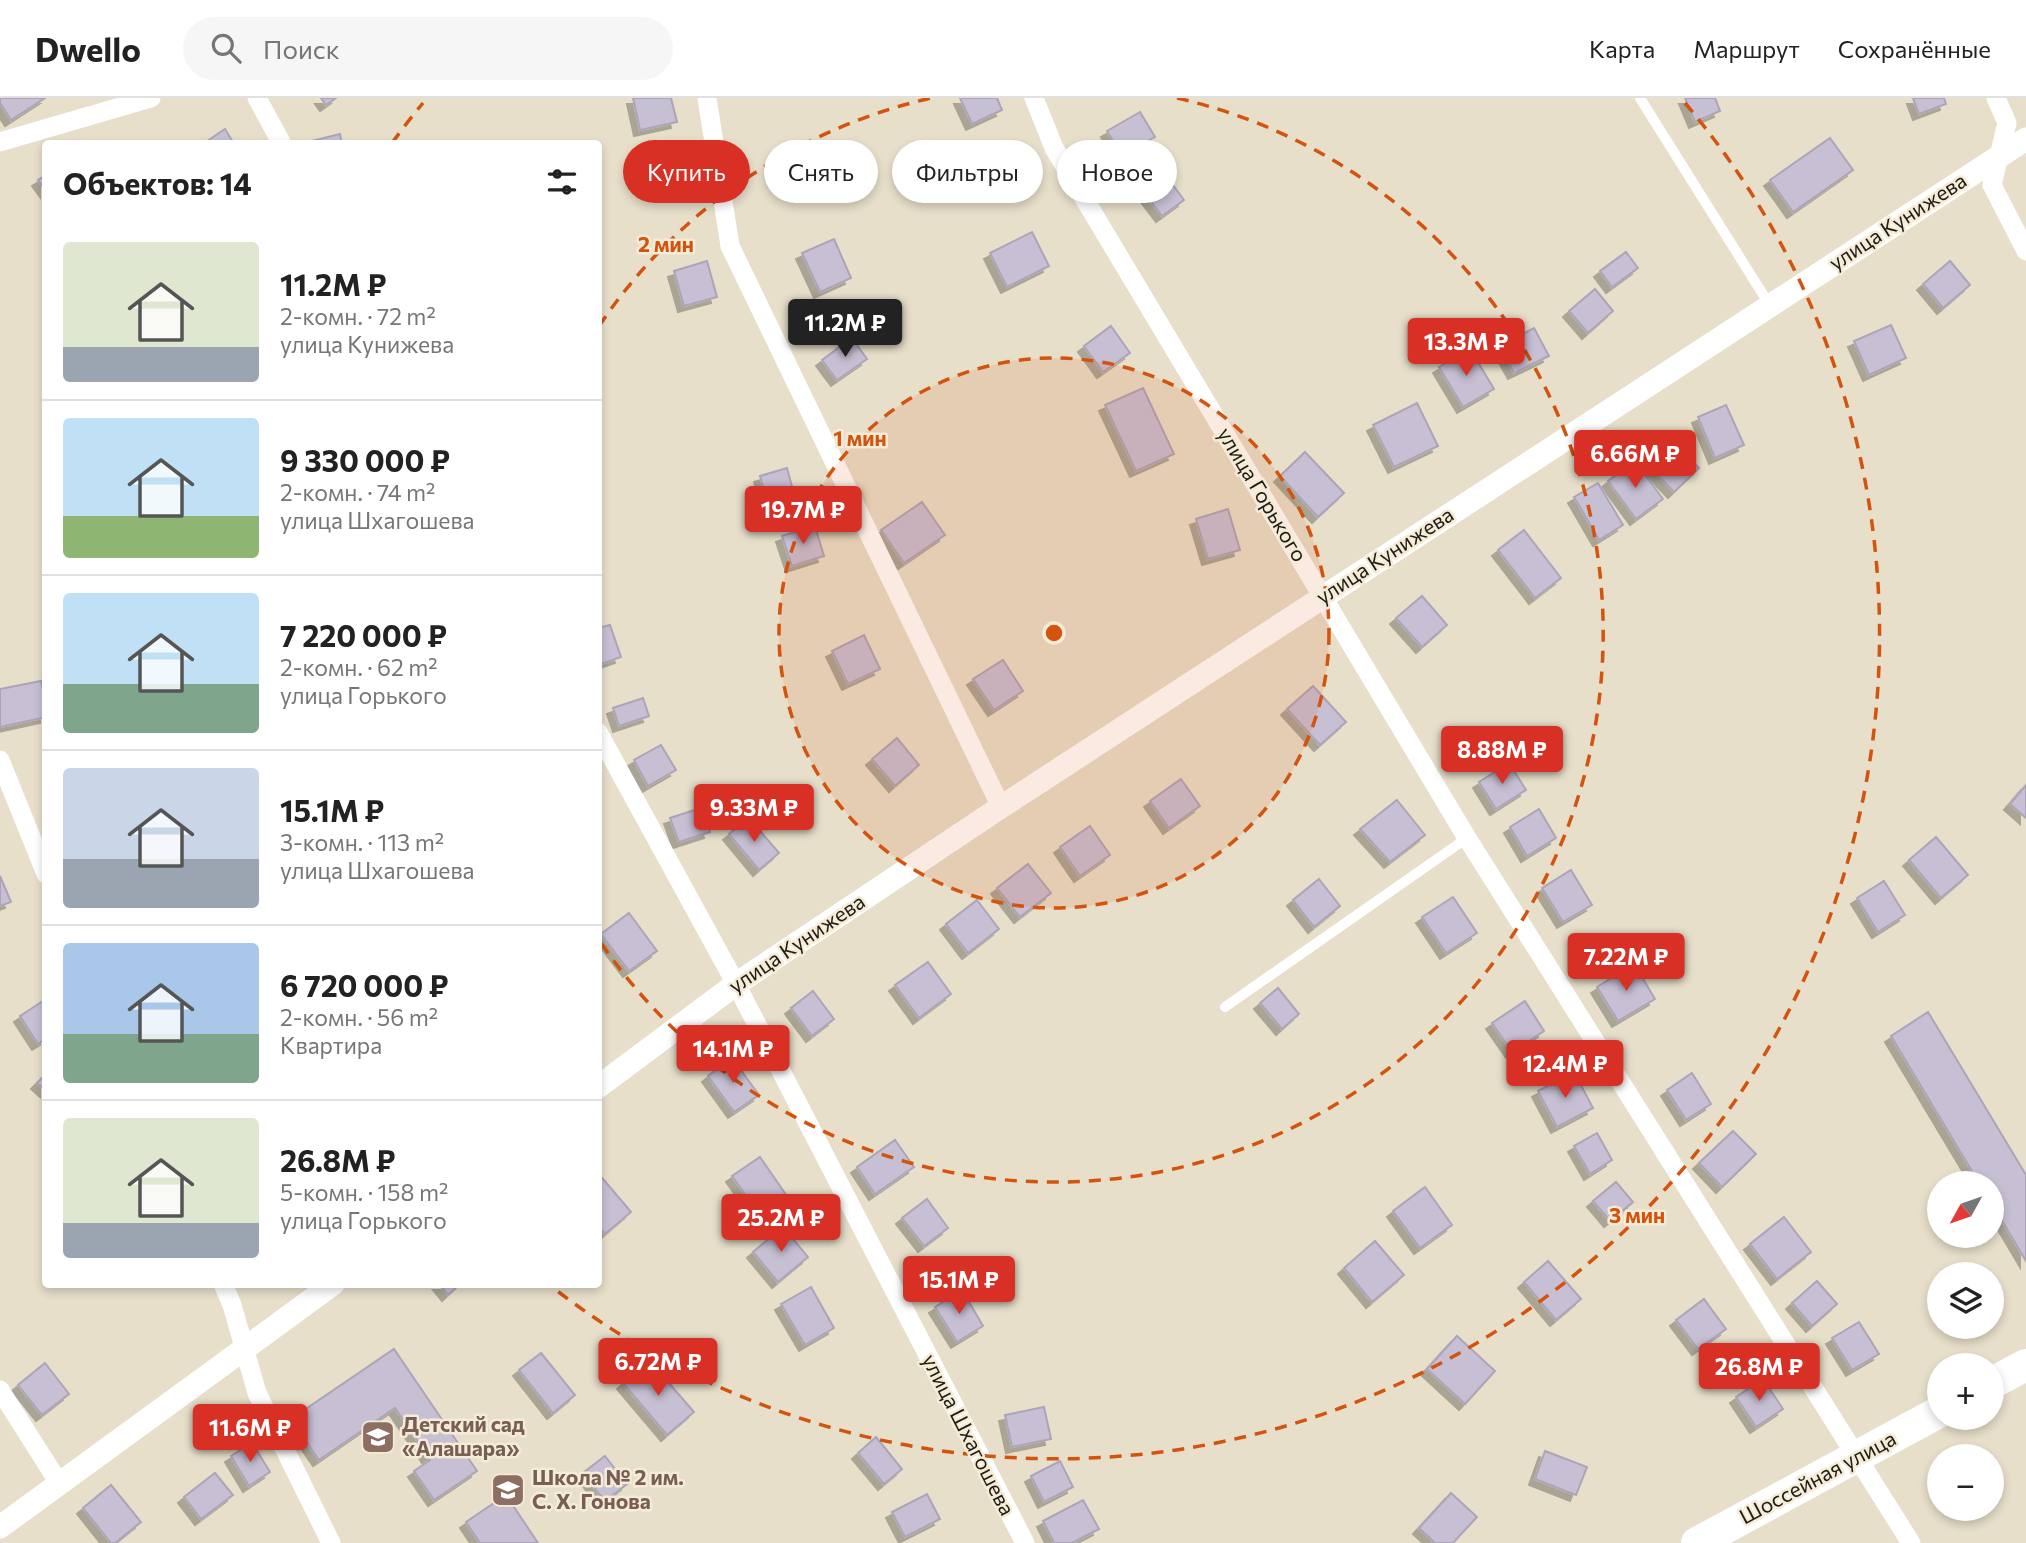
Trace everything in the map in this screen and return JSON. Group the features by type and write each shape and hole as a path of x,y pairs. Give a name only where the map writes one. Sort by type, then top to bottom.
{"highway":[{"path":"2004,1376 2026,1364"},
{"name":"Шоссейная улица","path":"1697,1543 1927,1419"}],"street":[{"path":"0,142 151,98"},
{"path":"257,98 280,140"},
{"path":"707,98 730,246 1000,807"},
{"name":"улица Горького","path":"1034,98 1054,148 1467,838 1911,1543"},
{"path":"1996,98 2007,123 1992,185 2026,251"},
{"name":"улица Кунижева","path":"602,1084 736,984 1000,807 2026,139"},
{"name":"улица Шхагошева","path":"602,740 736,984 1025,1543"},
{"path":"0,760 42,864"},
{"path":"225,1288 257,1392 331,1543"},
{"path":"0,1527 328,1288"},
{"path":"0,1390 59,1483"}],"lane":[{"path":"1640,98 1769,304"},
{"path":"1226,1007 1467,838"}],"building":[{"path":"0,98 45,98 11,120 0,103"},
{"path":"321,98 336,98 326,105"},
{"path":"633,98 671,98 677,122 640,130"},
{"path":"960,98 997,98 1002,110 972,124"},
{"path":"1685,98 1715,98 1720,111 1695,122"},
{"path":"1913,98 1944,98 1946,104 1919,114"},
{"path":"1140,112 1155,137 1150,140 1112,140 1107,131"},
{"path":"225,129 232,140 209,140"},
{"path":"340,134 341,140 316,140"},
{"path":"1830,138 1853,170 1793,212 1770,180"},
{"path":"1177,191 1184,200 1162,216 1152,203 1177,203"},
{"path":"1032,232 1049,266 1007,287 990,253"},
{"path":"834,239 851,278 820,292 802,253"},
{"path":"1626,252 1638,268 1612,287 1600,271"},
{"path":"707,261 717,297 684,306 674,271"},
{"path":"1950,261 1970,285 1943,308 1923,284"},
{"path":"1595,289 1613,311 1588,333 1569,311"},
{"path":"1891,325 1906,358 1869,375 1854,341"},
{"path":"1111,326 1130,353 1103,372 1084,346"},
{"path":"1534,328 1549,356 1514,373 1499,346"},
{"path":"852,338 867,359 837,380 822,360"},
{"path":"1470,349 1494,389 1463,407 1439,367"},
{"path":"1143,388 1174,454 1136,471 1105,405"},
{"path":"1417,403 1438,446 1394,467 1373,425"},
{"path":"1726,405 1744,445 1715,458 1698,417"},
{"path":"1669,437 1699,468 1674,492 1644,461"},
{"path":"1305,452 1344,493 1318,517 1280,476"},
{"path":"1635,461 1663,499 1636,519 1608,481"},
{"path":"787,468 797,505 770,512 760,476"},
{"path":"1598,483 1623,525 1599,540 1574,497"},
{"path":"922,502 945,535 904,563 881,530"},
{"path":"1228,509 1240,550 1208,559 1196,519"},
{"path":"815,526 824,556 792,566 782,536"},
{"path":"1524,530 1561,578 1535,598 1498,550"},
{"path":"1422,596 1447,625 1422,647 1396,618"},
{"path":"610,625 621,657 602,664 602,627"},
{"path":"864,635 880,669 848,684 832,651"},
{"path":"1003,660 1023,691 994,710 973,679"},
{"path":"41,681 42,718 0,727 0,689"},
{"path":"1313,686 1346,722 1320,745 1287,709"},
{"path":"643,698 649,716 619,726 613,708"},
{"path":"897,738 919,765 895,786 872,759"},
{"path":"661,745 676,770 648,786 634,760"},
{"path":"1509,763 1526,790 1496,809 1479,782"},
{"path":"1181,779 1200,806 1169,828 1150,801"},
{"path":"2026,785 2026,818 2010,804"},
{"path":"1397,800 1425,835 1390,862 1360,829"},
{"path":"701,808 710,832 679,842 670,818"},
{"path":"1539,809 1556,838 1527,856 1510,827"},
{"path":"749,818 779,853 759,870 729,834"},
{"path":"1090,826 1110,855 1080,876 1060,847"},
{"path":"1936,837 1968,875 1941,898 1909,860"},
{"path":"1028,864 1051,893 1020,917 997,888"},
{"path":"1571,870 1592,905 1563,922 1542,888"},
{"path":"0,876 11,902 0,906"},
{"path":"1319,879 1340,906 1314,927 1293,900"},
{"path":"1884,881 1905,915 1878,932 1857,898"},
{"path":"1453,897 1477,933 1446,953 1422,917"},
{"path":"977,900 999,929 968,953 946,924"},
{"path":"629,913 657,951 629,971 602,933"},
{"path":"928,962 951,994 919,1018 895,985"},
{"path":"1634,964 1655,999 1618,1021 1597,987"},
{"path":"1278,988 1299,1014 1282,1029 1260,1003"},
{"path":"813,991 834,1019 812,1036 791,1008"},
{"path":"1525,1001 1544,1031 1512,1052 1492,1023"},
{"path":"42,1002 42,1042 38,1044 20,1016"},
{"path":"1928,1012 2026,1175 2026,1261 2004,1224 2004,1171 1972,1171 1891,1036"},
{"path":"732,1058 759,1095 734,1112 708,1076"},
{"path":"1574,1072 1593,1108 1557,1127 1538,1091"},
{"path":"1692,1073 1711,1104 1686,1120 1667,1090"},
{"path":"1733,1131 1756,1154 1722,1187 1699,1163"},
{"path":"1597,1133 1612,1160 1590,1174 1574,1146"},
{"path":"895,1140 914,1167 875,1194 857,1167"},
{"path":"760,1157 789,1199 762,1218 732,1176"},
{"path":"602,1178 631,1212 605,1234 602,1231"},
{"path":"1616,1182 1633,1202 1610,1221 1593,1201"},
{"path":"1425,1187 1452,1225 1420,1248 1393,1211"},
{"path":"927,1199 948,1228 924,1246 902,1218"},
{"path":"1784,1217 1811,1252 1777,1279 1750,1244"},
{"path":"783,1227 808,1257 778,1282 753,1252"},
{"path":"1375,1241 1404,1275 1372,1302 1344,1268"},
{"path":"1548,1261 1581,1299 1556,1320 1524,1282"},
{"path":"1817,1281 1837,1304 1812,1326 1792,1303"},
{"path":"811,1287 834,1328 805,1345 781,1304"},
{"path":"442,1288 456,1288 448,1295"},
{"path":"962,1290 983,1326 957,1342 935,1307"},
{"path":"1704,1299 1726,1329 1698,1349 1676,1320"},
{"path":"1859,1322 1879,1354 1852,1370 1832,1338"},
{"path":"1457,1336 1495,1371 1465,1404 1427,1369"},
{"path":"394,1349 477,1471 434,1500 414,1471 430,1460 395,1408 319,1460 291,1419"},
{"path":"541,1353 575,1395 553,1413 519,1370"},
{"path":"649,1360 694,1412 667,1435 623,1383"},
{"path":"45,1363 69,1394 42,1415 18,1385"},
{"path":"1763,1379 1783,1409 1756,1427 1736,1397"},
{"path":"1044,1407 1051,1439 1012,1447 1005,1415"},
{"path":"876,1437 902,1469 884,1484 858,1453"},
{"path":"252,1443 270,1472 249,1486 231,1456"},
{"path":"1545,1451 1587,1467 1576,1495 1535,1479"},
{"path":"605,1456 627,1484 605,1501 583,1473"},
{"path":"1060,1461 1073,1487 1044,1502 1031,1476"},
{"path":"215,1473 233,1495 201,1519 184,1497"},
{"path":"111,1485 141,1522 115,1543 111,1543 83,1508"},
{"path":"1451,1493 1477,1517 1453,1543 1435,1543 1419,1528"},
{"path":"927,1494 940,1519 905,1537 892,1512"},
{"path":"506,1495 538,1543 480,1543 466,1522"},
{"path":"1083,1500 1099,1529 1072,1543 1054,1543 1043,1521"}],"place":[{"name":"Детский сад «Алашара»","path":"378,1437"},
{"name":"Школа № 2 им. С. Х. Гонова","path":"508,1490"}]}
